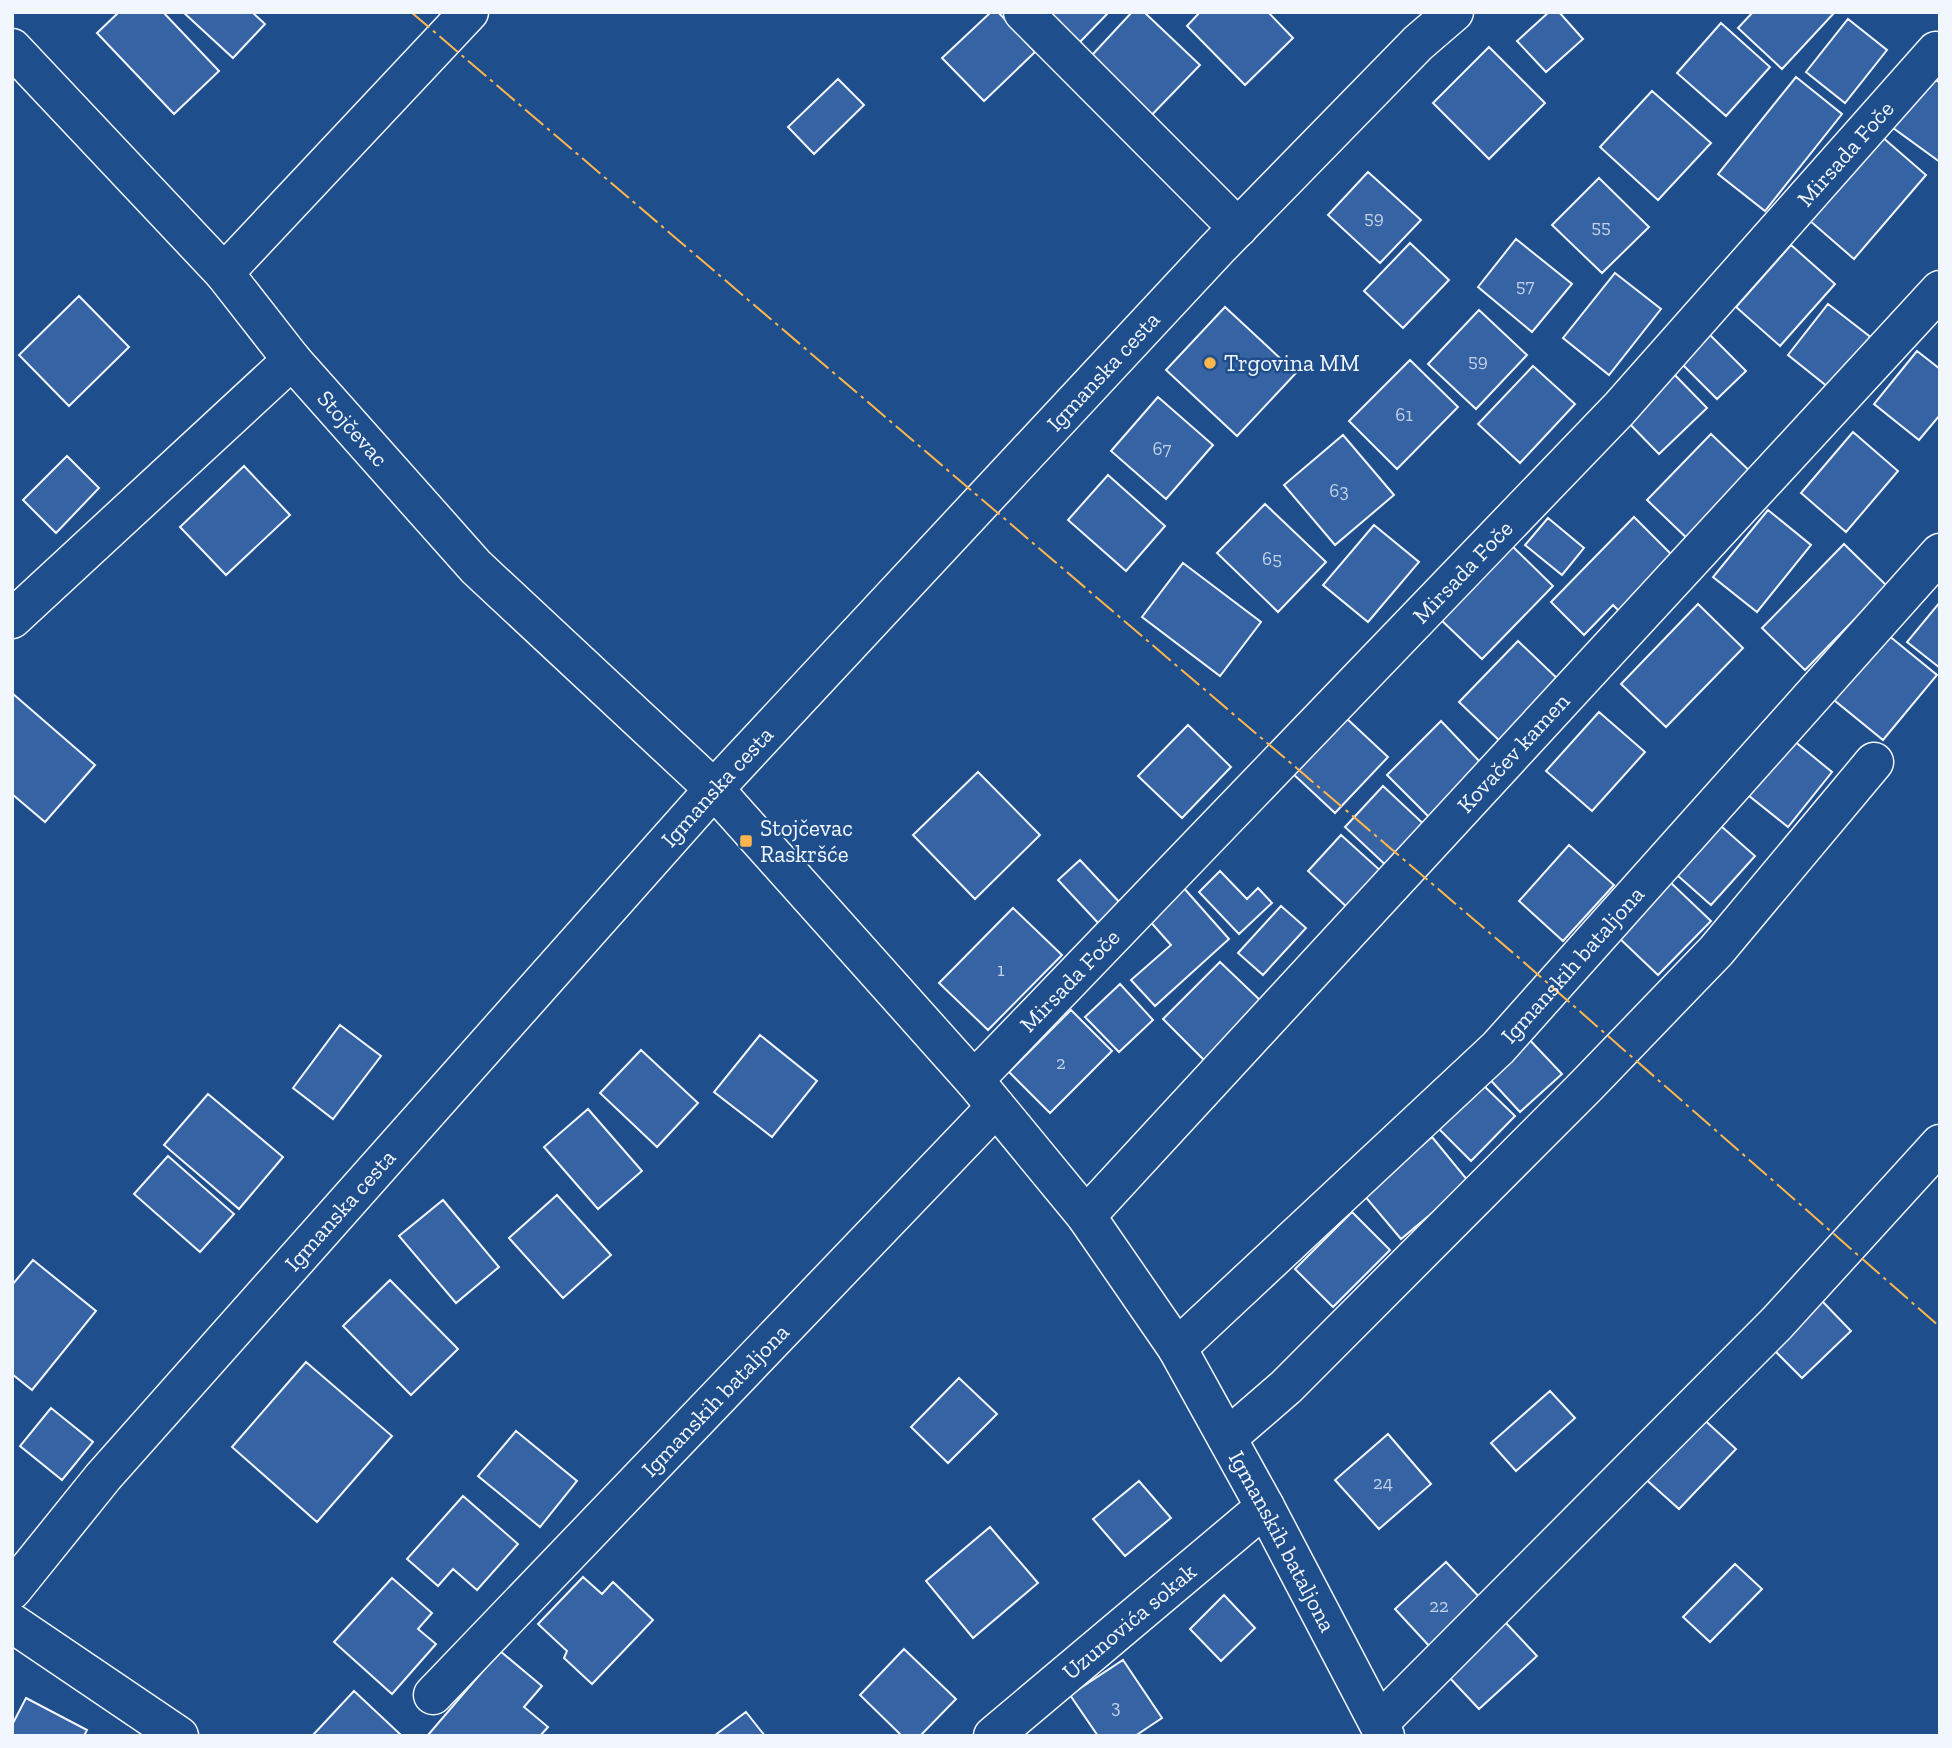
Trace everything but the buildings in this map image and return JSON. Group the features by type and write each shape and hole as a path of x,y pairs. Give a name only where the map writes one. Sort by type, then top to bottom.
{"street":[{"path":"224,273 469,12"},
{"path":"1023,12 1238,228"},
{"name":"Igmanska cesta","path":"12,1590 103,1477 714,789 1238,228 1418,43 1454,12"},
{"name":"Stojčevac","path":"12,48 224,273 292,360 476,567 714,789"},
{"name":"Mirsada Foče","path":"985,1094 1619,409 1936,51"},
{"name":"Kovačev kamen","path":"1086,1216 1940,290"},
{"path":"12,619 292,360"},
{"name":"Igmanskih bataljona","path":"1177,1348 1498,1048 1940,553"},
{"path":"1227,1438 1286,1387 1697,970 1798,856 1874,762"},
{"name":"Igmanskih bataljona","path":"714,789 985,1094 1086,1216 1177,1348 1265,1507 1382,1729"},
{"name":"Igmanskih bataljona","path":"433,1695 985,1094"},
{"path":"1382,1729 1777,1323 1940,1144"},
{"name":"Uzunovića sokak","path":"993,1736 1265,1507"},
{"path":"12,1623 179,1736"}],"power":[{"path":"411,12 1519,958 1940,1327"}],"place":[{"name":"Trgovina MM","path":"1210,363"},
{"name":"Stojčevac Raskršće","path":"746,841"}]}
